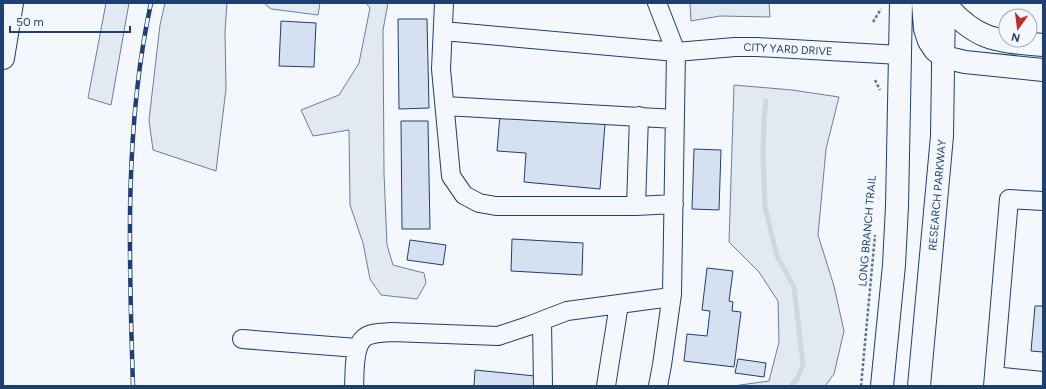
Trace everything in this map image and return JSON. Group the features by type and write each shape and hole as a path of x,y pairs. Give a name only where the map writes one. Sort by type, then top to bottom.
{"main road":[{"path":"3,58 12,3"},
{"path":"923,3 925,29 929,41 935,50 944,57 965,62 1043,70"},
{"path":"944,3 963,23 982,35 1009,42 1043,45"},
{"name":"RESEARCH PARKWAY","path":"920,386 942,136 944,3"},
{"path":"882,386 894,265 897,206 900,55 891,5"}],"street":[{"path":"444,3 441,69 451,176 464,195 479,204 496,206 636,206 674,204"},
{"path":"657,3 676,52 671,297 658,386"},
{"name":"CITY YARD DRIVE","path":"443,31 676,52 735,47 757,47 900,55"},
{"path":"445,106 675,118"},
{"path":"636,206 640,116"},
{"path":"1043,202 1009,198 993,381 1043,381"},
{"path":"354,386 357,348 364,338 375,334 392,332 498,336 567,311 671,297"},
{"path":"606,386 618,304"},
{"path":"542,321 543,386"},
{"path":"242,339 357,348"}],"path":[{"path":"873,22 879,14 891,5"},
{"path":"875,80 881,91"},
{"name":"LONG BRANCH TRAIL","path":"861,386 875,232"}],"shaded area":[{"path":"106,3 129,3 111,105 88,98"},
{"path":"165,3 227,3 225,32 226,89 216,171 153,150 149,120 160,25"},
{"path":"264,3 320,3 318,15 271,9"},
{"path":"366,3 388,3 383,30 384,173 387,245 393,265 424,273 426,283 417,299 381,295 370,279 363,243 350,205 349,130 313,136 301,110 339,95 359,63 370,8"},
{"path":"690,3 769,3 770,17 720,16 691,21"},
{"path":"734,85 792,90 839,97 826,149 818,235 834,286 844,331 834,374 825,386 733,386 769,381 779,342 778,301 759,272 729,242"}],"building":[{"path":"398,19 427,19 429,108 399,109"},
{"path":"281,21 316,23 314,67 279,66"},
{"path":"500,115 605,124 600,189 524,182 526,153 497,151"},
{"path":"401,121 428,121 430,229 402,229"},
{"path":"694,149 721,150 719,210 692,209"},
{"path":"512,239 583,243 582,275 511,271"},
{"path":"410,240 446,245 443,265 407,260"},
{"path":"707,268 733,271 729,301 733,302 732,311 741,312 734,367 684,361 687,334 707,336 710,311 702,310"},
{"path":"1035,306 1043,306 1043,352 1031,351"},
{"path":"738,359 766,363 764,377 735,373"},
{"path":"475,370 535,376 534,386 474,386"}],"waterway":[{"path":"766,101 763,155 765,207 777,256 794,287 803,364 798,378 791,386"}],"railway":[{"path":"133,386 130,291 130,194 132,145 142,50 151,3"}]}
